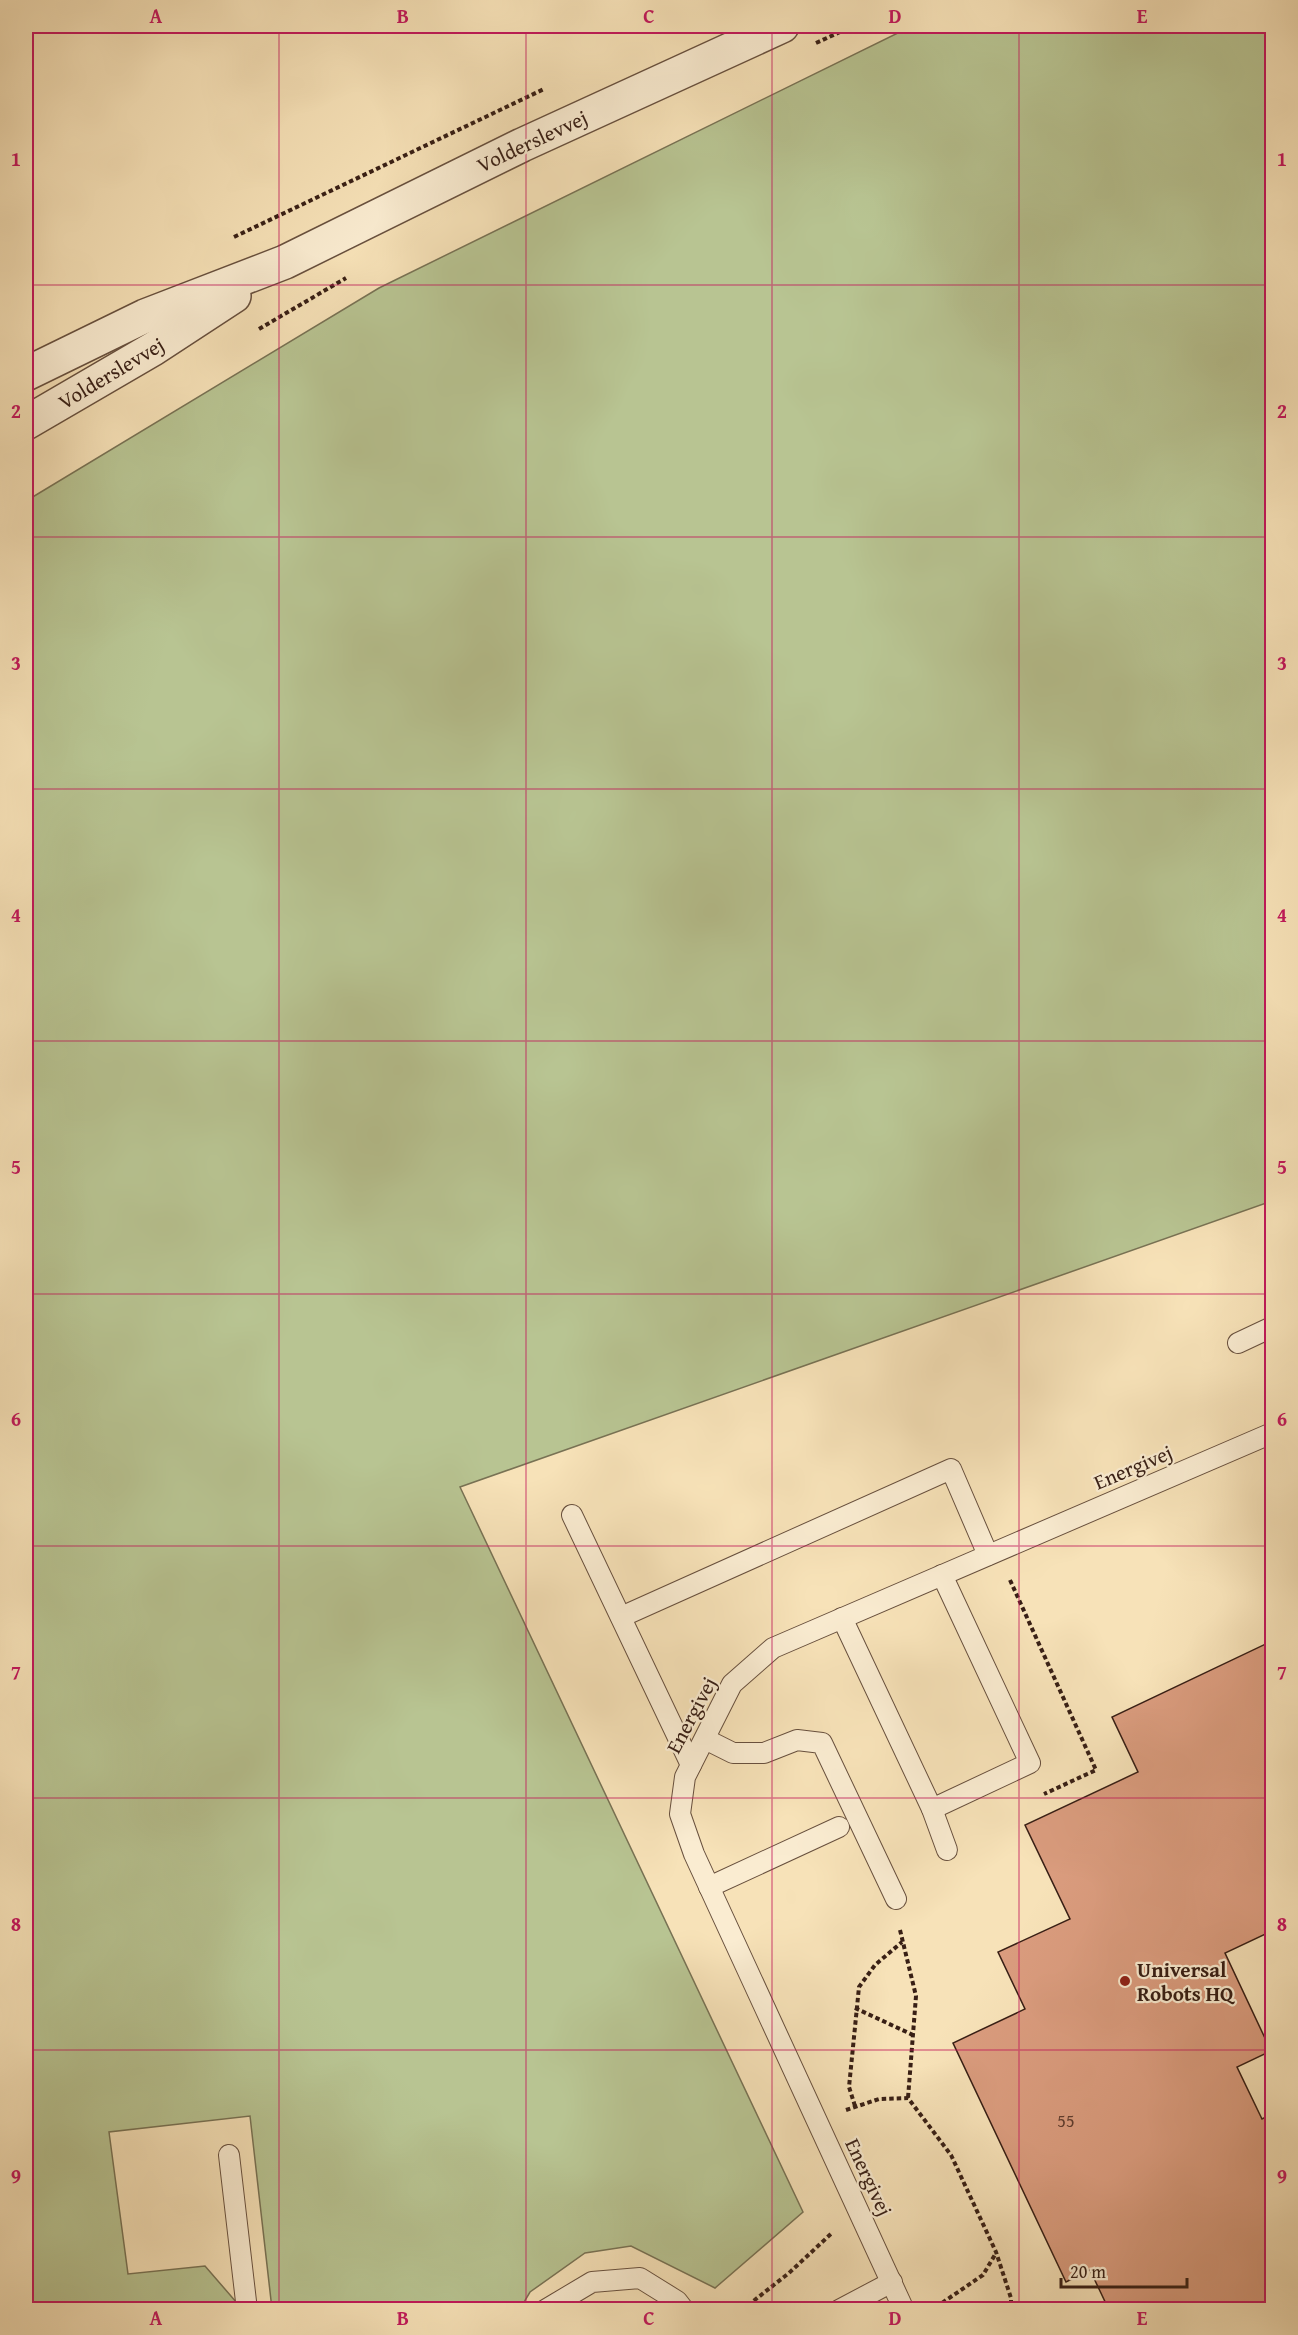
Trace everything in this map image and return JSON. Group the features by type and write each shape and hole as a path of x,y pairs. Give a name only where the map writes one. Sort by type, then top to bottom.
{"street":[{"name":"Volderslevvej","path":"26,374 145,316 285,262 522,145 782,26"},
{"name":"Volderslevvej","path":"26,423 153,349 285,262"}],"lane":[{"path":"1238,1343 1272,1327"},
{"name":"Energivej","path":"904,2310 709,1887 680,1814 685,1777 732,1684 773,1648 1272,1433"},
{"path":"621,1617 951,1468 988,1555"},
{"path":"572,1515 691,1765"},
{"path":"932,1809 1030,1763 942,1575"},
{"path":"842,1618 932,1809 947,1850"},
{"path":"705,1739 732,1753 764,1753 797,1740 822,1743 896,1899"},
{"path":"709,1887 839,1827"},
{"path":"229,2155 247,2310"},
{"path":"545,2310 592,2282 640,2278 677,2301 684,2310"},
{"path":"839,2310 892,2282"}],"path":[{"path":"811,45 853,26"},
{"path":"232,238 548,87"},
{"path":"257,329 349,276"},
{"path":"855,2106 849,2088 858,1987 875,1965 902,1942"},
{"path":"855,2008 913,2035"},
{"path":"819,2124 855,2106 879,2099 908,2098 951,2154 996,2252 1011,2298 1011,2310"},
{"path":"742,2310 789,2273 857,2209"},
{"path":"933,2310 983,2275 996,2252"}],"green space":[{"path":"912,26 1272,26 1272,1201 460,1487 803,2212 715,2288 631,2246 585,2253 530,2292 520,2309 272,2309 250,2116 109,2132 128,2274 205,2266 237,2303 237,2309 26,2310 26,501 379,288"}],"building":[{"name":"Universal Robots HQ","path":"1272,1641 1272,1931 1225,1953 1271,2051 1237,2067 1262,2119 1272,2114 1272,2310 1109,2310 1090,2270 1066,2282 953,2043 1025,2009 998,1952 1070,1919 1025,1825 1138,1772 1112,1717"}],"place":[{"name":"Universal Robots HQ","path":"1125,1981"}]}
